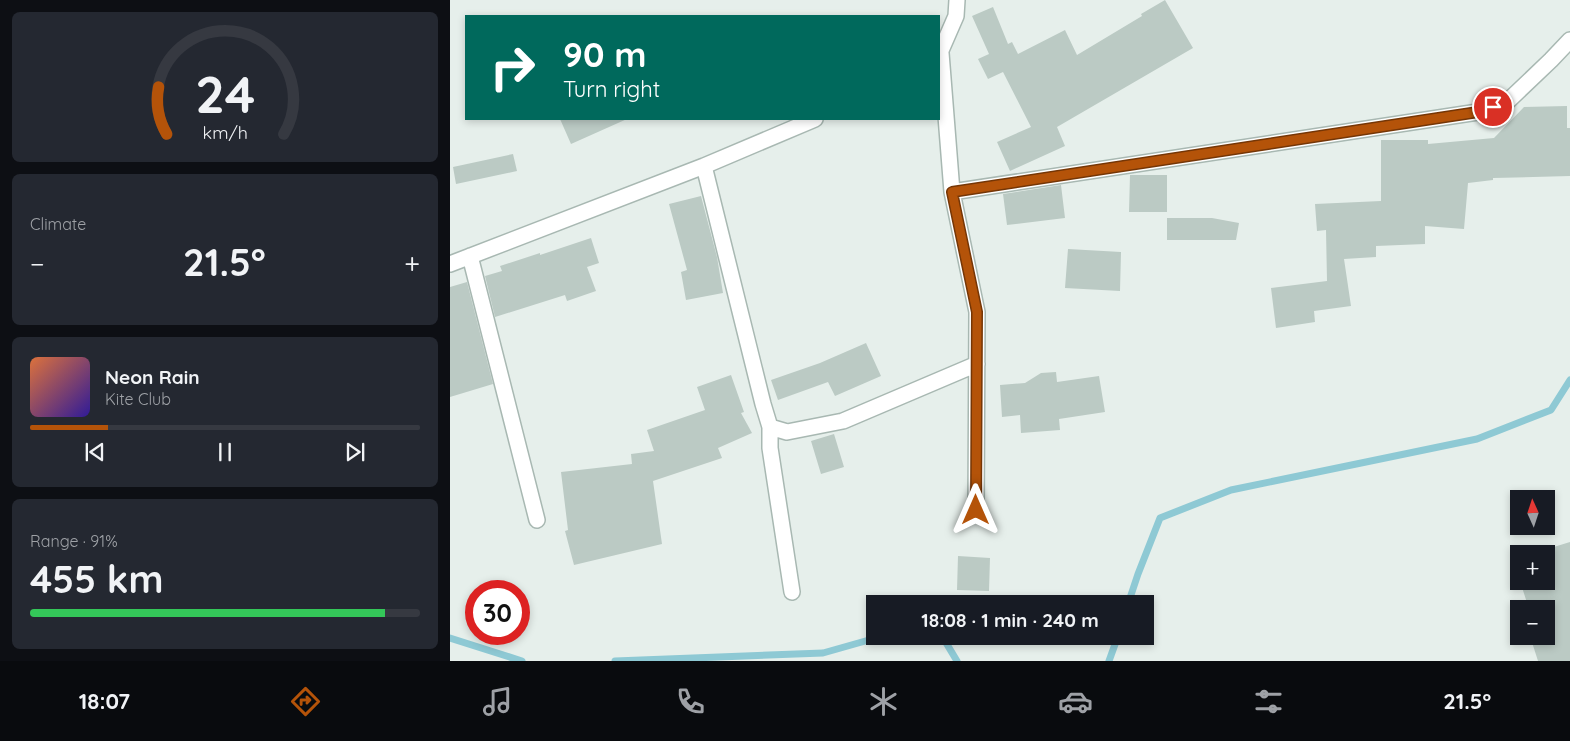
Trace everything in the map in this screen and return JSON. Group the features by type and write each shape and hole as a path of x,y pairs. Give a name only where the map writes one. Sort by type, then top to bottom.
{"street":[{"path":"957,0 956,16 940,54 952,192 977,312 976,510"},
{"path":"952,192 1478,112 1508,101 1570,40"},
{"path":"450,264 704,166 813,120"},
{"path":"704,166 762,404 770,427 770,448 792,592"},
{"path":"470,256 537,520"},
{"path":"770,427 787,432 843,421 977,364"}],"building":[{"path":"1165,0 1193,48 1057,127 1065,146 1010,171 997,142 1031,127 1003,72 988,79 978,59 989,54 972,16 993,7 1008,44 1012,42 1018,54 1065,30 1077,55"},
{"path":"1567,106 1567,128 1570,128 1570,176 1493,178 1493,180 1468,183 1464,229 1425,226 1425,244 1376,246 1376,257 1344,259 1351,306 1314,311 1315,322 1276,328 1271,288 1327,281 1326,230 1317,231 1315,204 1381,201 1381,140 1428,140 1428,144 1494,138 1524,107"},
{"path":"560,120 625,120 571,144"},
{"path":"513,154 517,171 456,184 453,167"},
{"path":"1130,175 1167,175 1167,212 1129,212"},
{"path":"1061,185 1065,218 1007,225 1003,194"},
{"path":"701,196 717,257 723,293 686,300 681,272 687,270 669,204"},
{"path":"1167,218 1212,218 1239,223 1236,240 1167,240"},
{"path":"591,238 599,263 587,267 596,291 567,301 565,295 495,317 485,276 502,271 500,266"},
{"path":"1068,249 1121,252 1120,291 1065,288"},
{"path":"467,282 493,384 450,397 450,287"},
{"path":"866,343 881,376 835,396 828,382 778,400 771,380 820,363"},
{"path":"1056,372 1057,382 1099,376 1105,412 1059,419 1060,430 1021,433 1020,415 1002,417 1000,385 1025,383 1041,373"},
{"path":"731,375 744,412 741,413 752,433 718,448 722,458 653,481 662,544 574,565 565,531 568,530 561,472 632,464 631,454 654,451 647,430 705,410 697,387"},
{"path":"834,434 844,467 821,474 811,441"},
{"path":"1570,542 1570,661 1538,661 1533,645 1555,645 1555,600 1526,600 1523,590 1555,590 1555,547"},
{"path":"958,556 990,558 989,591 957,590"}],"waterway":[{"path":"1131,595 1160,518 1231,490 1477,439 1551,410 1570,380"},
{"path":"450,638 522,661"},
{"path":"615,661 823,653 866,641"},
{"path":"947,645 957,661"},
{"path":"1109,661 1115,645"}],"route":[{"path":"976,510 977,312 952,192 1478,112 1493,107"}]}
